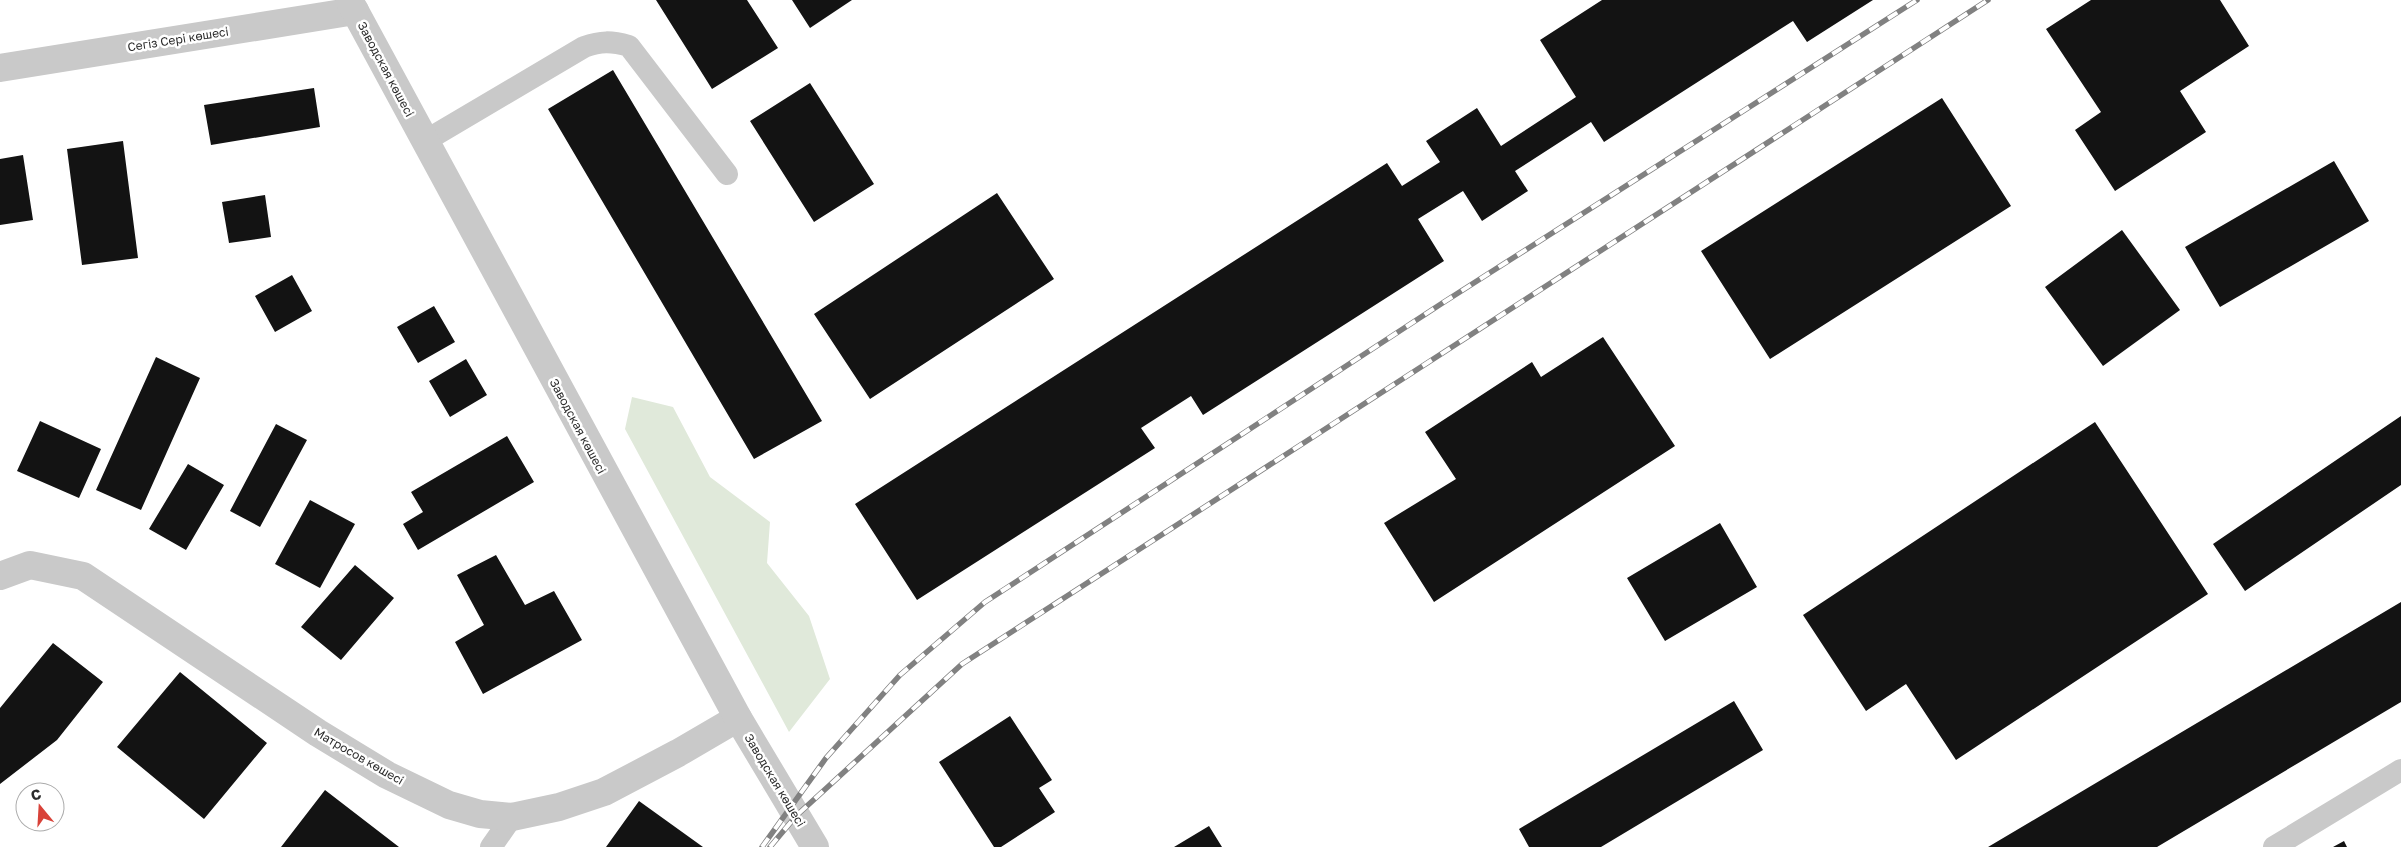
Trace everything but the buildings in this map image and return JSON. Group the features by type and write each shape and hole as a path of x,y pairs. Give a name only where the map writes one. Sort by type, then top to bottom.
{"street":[{"name":"Сегіз Сері көшесі","path":"0,68 352,6"},
{"name":"Заводская көшесі","path":"352,6 738,718 815,847"},
{"name":"Матросов көшесі","path":"0,576 30,566 83,576 318,733 387,775 449,805 480,814 512,817 559,807 604,792 678,754 738,718"}],"lane":[{"path":"425,141 584,47 601,41 614,42 629,46 727,174"},
{"path":"2274,847 2401,770"},
{"path":"491,847 512,817"}],"green space":[{"path":"632,397 673,407 710,477 770,522 767,563 809,616 830,679 789,732 625,429"}],"railway":[{"path":"762,847 826,758 900,675 985,602 1444,302 1917,0"},
{"path":"770,847 796,816 962,664 1988,0"}]}
